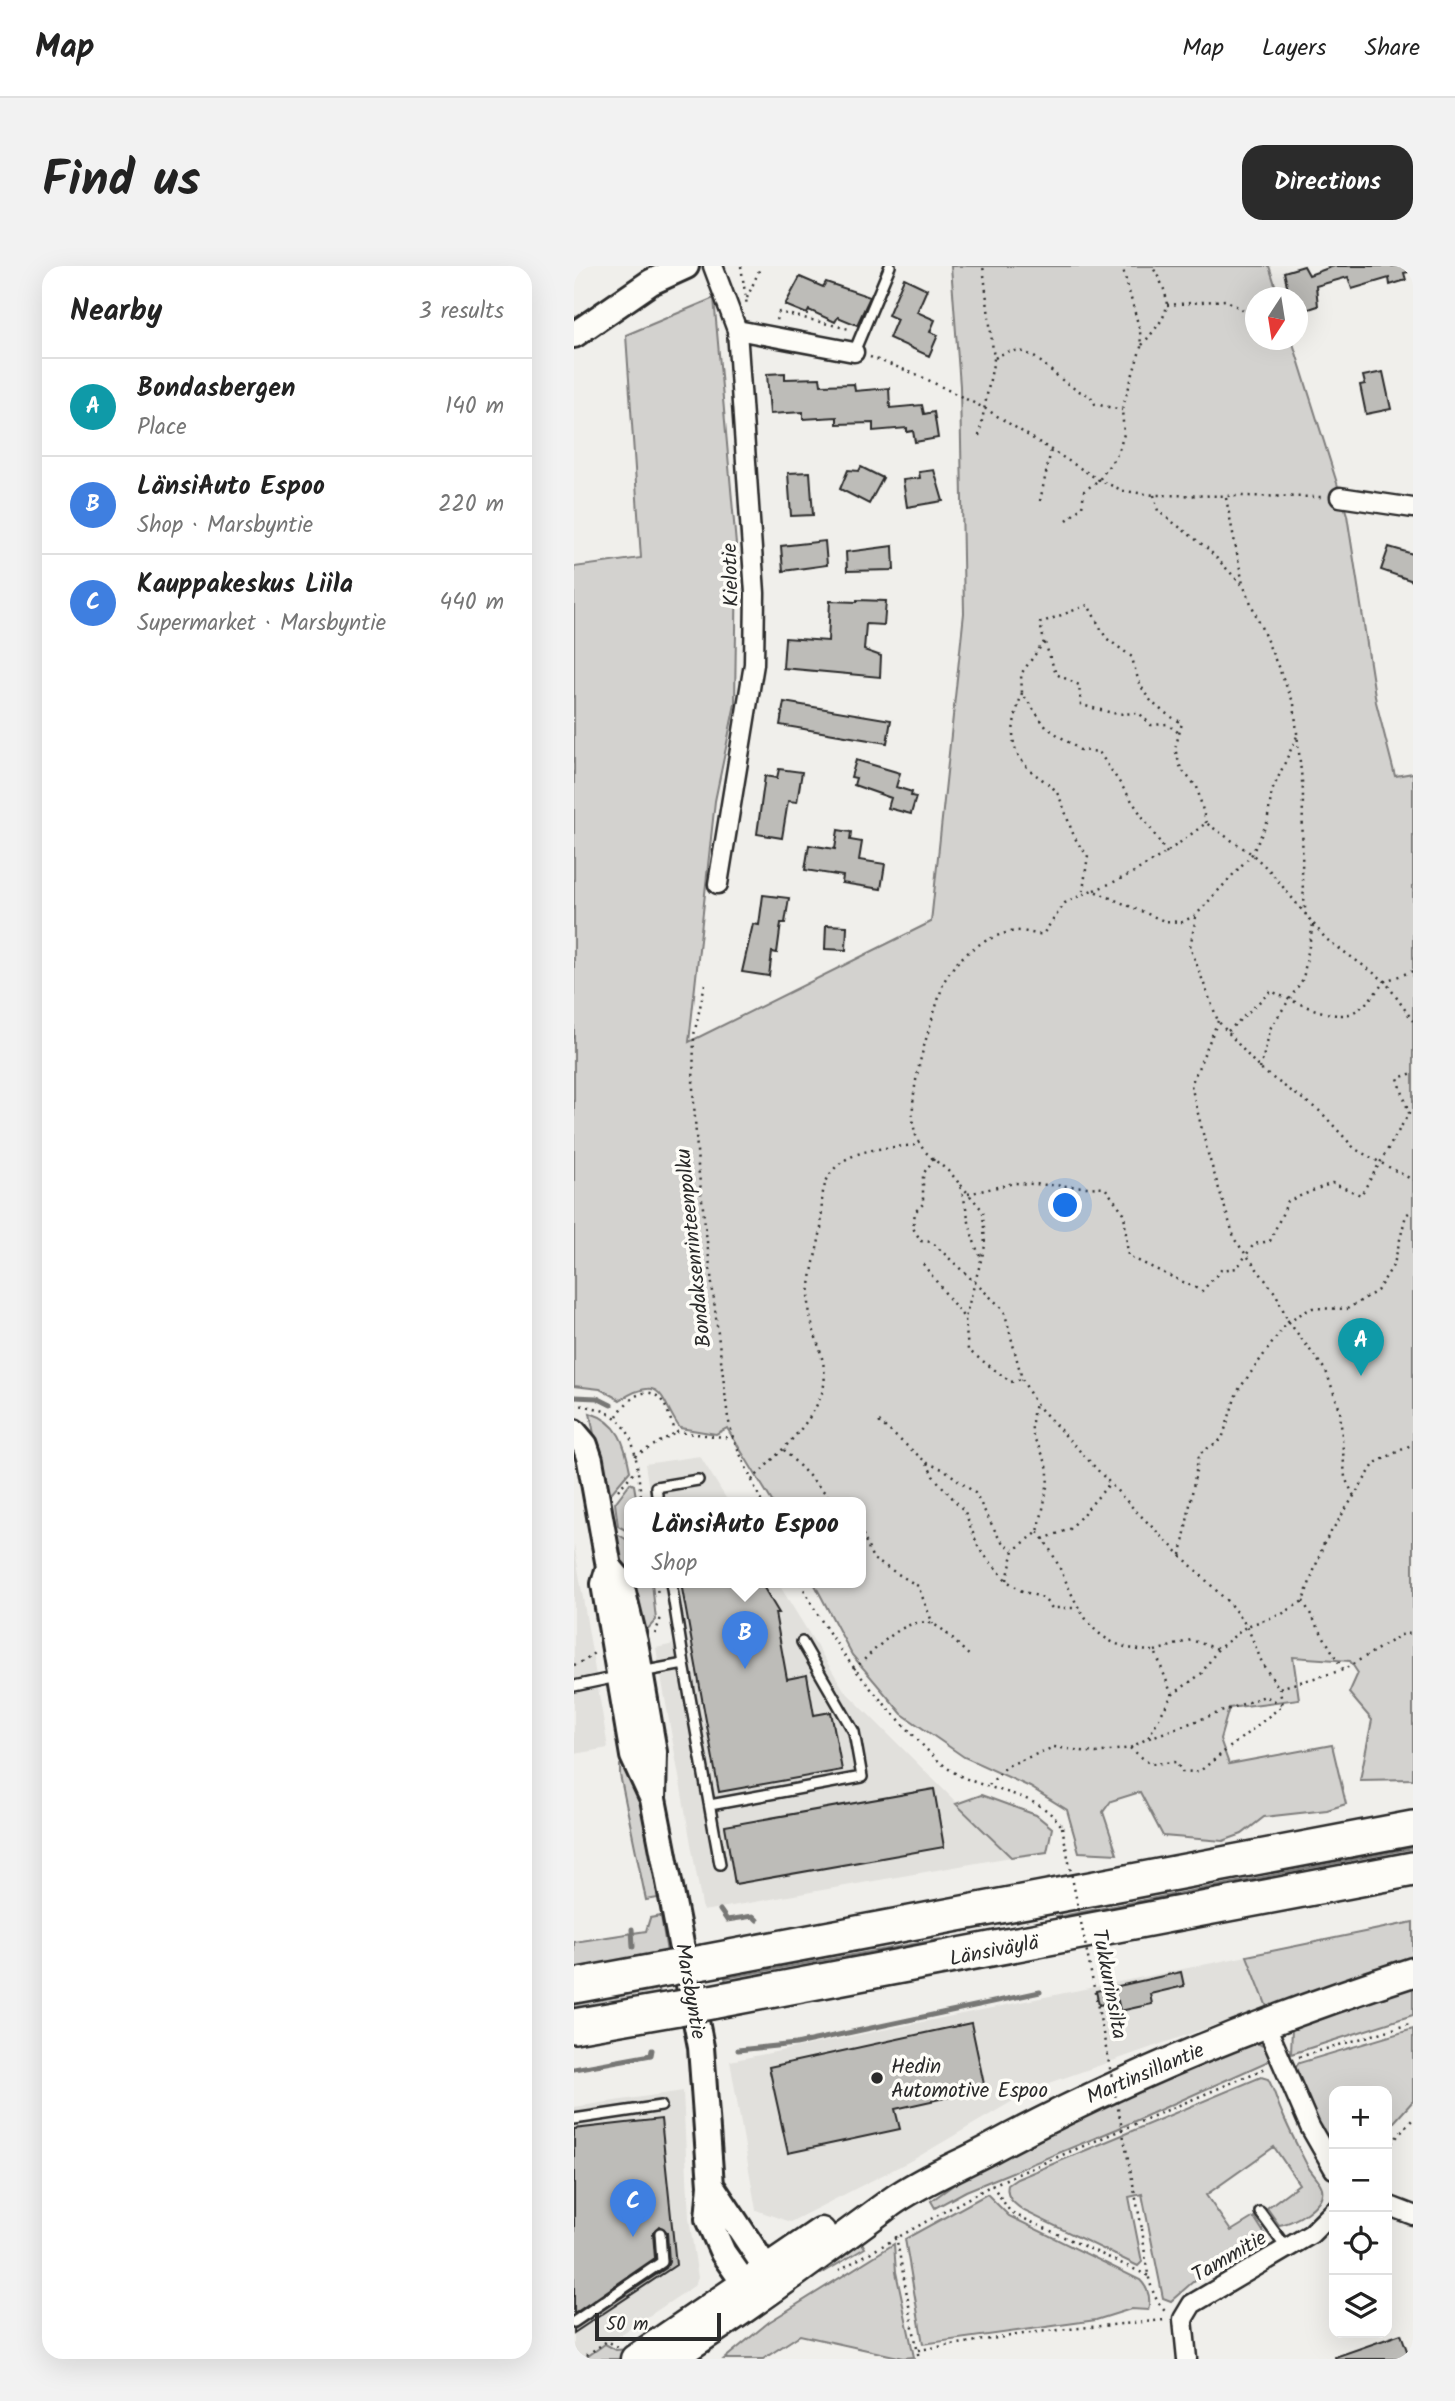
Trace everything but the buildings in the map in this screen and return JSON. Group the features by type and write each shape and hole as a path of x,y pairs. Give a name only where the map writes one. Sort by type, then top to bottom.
{"highway":[{"name":"Länsiväylä","path":"574,1986 1413,1828"},
{"name":"Länsiväylä","path":"574,2026 711,2003 1413,1869"}],"main road":[{"path":"574,335 652,282 686,266"},
{"name":"Marsbyntie","path":"574,1432 585,1445 590,1461 609,1567 620,1580 630,1674 654,1752 653,1799 701,2047 711,2185 759,2281"},
{"name":"Martinsillantie","path":"669,2359 759,2281 848,2215 891,2203 1062,2110 1136,2074 1265,2023 1413,1972"},
{"name":"Martinsillantie","path":"635,2359 759,2281"}],"street":[{"name":"Kielotie","path":"713,266 737,330 755,593 754,664 718,884"},
{"path":"737,330 854,352"},
{"path":"1340,497 1413,508"},
{"path":"1265,2023 1310,2127 1329,2160"},
{"path":"1392,2207 1413,2215"},
{"name":"Tammitie","path":"1187,2359 1182,2319 1192,2304 1311,2234 1333,2212"}],"lane":[{"path":"854,352 890,266"},
{"path":"657,1497 656,1487 698,1480"},
{"path":"672,1588 720,1864"},
{"path":"710,1805 862,1777 854,1732 802,1642"},
{"path":"574,1686 684,1664"},
{"path":"574,2119 661,2106"},
{"path":"1261,2212 1287,2249"},
{"path":"574,2322 662,2262 660,2233"}],"path":[{"path":"741,266 747,308"},
{"path":"747,299 761,266"},
{"path":"979,436 994,359 983,266"},
{"path":"1067,520 1082,507 1084,491 1098,480 1118,453 1124,434 1122,410 1141,347 1140,331 1122,266"},
{"path":"1141,347 1166,316 1167,305 1152,266"},
{"path":"1167,305 1226,300 1245,312"},
{"path":"774,327 779,312 829,326 838,325 862,334"},
{"path":"994,359 1009,349 1026,351 1073,391 1090,395 1095,404 1122,410"},
{"path":"854,352 916,374 986,409 1098,480 1124,491 1154,495 1225,497 1340,497"},
{"path":"1040,500 1051,450"},
{"path":"1154,495 1158,511 1207,548 1244,587"},
{"path":"1225,497 1244,587 1294,704 1303,790 1302,879 1306,917"},
{"path":"1179,733 1167,724 1151,725 1139,713 1117,714 1081,705 1079,685 1056,674 1040,624 1088,605 1106,638 1132,657 1137,680 1156,709 1182,723 1175,749 1181,769 1197,788 1206,823 1252,854 1326,939 1376,972 1413,1021"},
{"path":"1044,642 1021,674 1022,693 1015,716 1014,753 1023,764 1056,790 1077,845 1088,855 1083,893"},
{"path":"1022,693 1046,727 1080,750 1099,752 1167,853"},
{"path":"1092,890 1164,921 1182,922 1196,915 1252,854 1267,823 1272,791 1297,736"},
{"path":"1022,1380 1011,1382 968,1350 965,1319 979,1256 985,1246 983,1211 920,1145 911,1124 912,1100 943,984 951,968 991,937 1019,931 1043,934 1065,903 1083,893 1121,880 1167,853 1206,823"},
{"path":"1196,915 1190,947 1218,1021 1260,1069 1321,1111 1356,1149 1413,1180"},
{"path":"1260,1069 1271,1027 1303,979 1312,924"},
{"path":"1227,1031 1271,991 1328,1013 1348,1014 1370,1000 1385,981 1413,971"},
{"name":"Bondaksenrinteenpolku","path":"705,984 694,1035 693,1088 698,1166 727,1418 759,1497"},
{"path":"1218,1021 1191,1085 1231,1228 1235,1240 1276,1294 1288,1321 1326,1371 1340,1410 1345,1478 1354,1496"},
{"path":"968,1194 1014,1183 1105,1188 1124,1213 1128,1256 1202,1291 1221,1270 1237,1268 1254,1244 1270,1241 1288,1200 1332,1183 1361,1195 1409,1113 1398,1078 1413,1073"},
{"path":"752,1480 783,1449 810,1416 822,1393 825,1378 810,1313 811,1284 823,1221 823,1190 829,1174 855,1154 920,1145"},
{"path":"934,1159 923,1174 923,1204 915,1212 913,1228 921,1241 932,1242 1004,1310 1006,1328 1022,1380 1035,1403 1229,1603 1247,1626 1263,1665 1279,1688 1283,1705"},
{"path":"958,1183 970,1236 979,1256"},
{"path":"1181,1555 1199,1454 1222,1439 1237,1392 1288,1321 1312,1308 1347,1309 1377,1291 1394,1264 1406,1215 1413,1210"},
{"path":"923,1264 965,1319"},
{"path":"617,1416 627,1400 638,1394 652,1394 664,1403 677,1432"},
{"path":"1007,1581 1014,1550 1038,1532 1048,1468 1030,1432 1035,1403"},
{"path":"574,1405 598,1407 617,1416 631,1436 641,1497"},
{"path":"879,1422 927,1463 945,1470 975,1493 1000,1540 1014,1550"},
{"path":"635,1457 677,1432 733,1438"},
{"path":"1148,1738 1172,1695 1201,1674 1217,1649 1247,1626 1282,1614 1303,1601 1324,1543 1375,1463 1413,1444"},
{"path":"783,1449 829,1497"},
{"path":"927,1463 933,1476 965,1512 979,1549 1007,1581 1022,1591 1043,1598 1052,1608 1076,1608"},
{"path":"610,1498 637,1469"},
{"path":"1043,1539 1070,1529 1111,1483"},
{"path":"1038,1532 1067,1583 1076,1608 1104,1638 1138,1650 1155,1651 1191,1640 1217,1649"},
{"path":"866,1542 873,1559 918,1587 933,1624 970,1656"},
{"path":"803,1588 821,1624 854,1669 919,1741 953,1772 989,1785 1007,1766 1054,1748 1096,1753 1130,1748 1148,1738 1265,1696 1283,1705"},
{"path":"1303,1601 1342,1670"},
{"path":"854,1669 904,1626 919,1622 933,1624"},
{"path":"1279,1688 1342,1670 1401,1636 1413,1633"},
{"path":"574,1665 586,1660 597,1649"},
{"path":"1155,1651 1172,1695"},
{"path":"1130,1748 1150,1764 1176,1762 1182,1772 1200,1771 1283,1705"},
{"name":"Tukkurinsilta","path":"918,2350 1037,2332 1173,2319 1158,2306 1149,2276 1062,1827 1053,1813 989,1785"},
{"path":"835,2273 896,2236 992,2185 1281,2062 1413,2023"},
{"path":"1392,2142 1413,2119"},
{"path":"992,2185 1009,2210 1016,2215 1149,2276"},
{"path":"896,2236 919,2359"},
{"path":"581,2359 607,2341"}],"shaded area":[{"path":"951,266 1269,266 1276,287 1245,287 1245,350 1295,350 1347,515 1376,702 1395,776 1413,773 1413,1779 1360,1780 1372,1720 1349,1693 1358,1673 1350,1661 1293,1657 1299,1699 1229,1708 1220,1739 1229,1764 1332,1745 1346,1804 1327,1810 1264,1817 1242,1834 1223,1841 1163,1836 1140,1792 1111,1801 1103,1812 1117,1854 1079,1852 1067,1810 1030,1787 964,1757 902,1714 852,1655 817,1588 866,1588 866,1497 769,1497 727,1428 716,1434 680,1428 660,1394 654,1390 635,1392 620,1400 600,1389 574,1386 574,567 641,558 626,335 714,298 737,556 735,704 715,801 689,1042 931,922 964,613 960,386"},
{"path":"590,1413 614,1428 626,1452 630,1471 612,1492 605,1493"},
{"path":"700,1456 725,1497 650,1497 645,1464"},
{"path":"630,1483 634,1485 636,1497 624,1497 624,1529 618,1526 615,1503"},
{"path":"619,1535 624,1538 624,1579 613,1537"},
{"path":"574,1544 608,1748 574,1754"},
{"path":"626,1588 653,1588 656,1620 644,1633 638,1633"},
{"path":"665,1588 781,1588 844,1690 1011,1857 703,1911 656,1648 674,1644"},
{"path":"626,1762 640,1797 658,1898 646,1900 620,1775 620,1765"},
{"path":"981,1795 1036,1815 1052,1828 1047,1852 1011,1857 956,1804"},
{"path":"1413,1848 1413,1858 1056,1924 1056,1917"},
{"path":"661,1916 667,1952 574,1968 574,1942 646,1931 650,1918"},
{"path":"1413,1922 1413,1960 1267,2007 1247,1956"},
{"path":"941,1939 947,1942 727,1987 725,1978"},
{"path":"1247,1956 1267,2007 1035,2088 916,2158 790,2222 756,2210 730,2061"},
{"path":"1413,1983 1413,2015 1291,2054 1292,2027"},
{"path":"659,1989 661,2000 574,2015 574,2004"},
{"path":"1413,2029 1413,2101 1392,2124 1392,2086 1329,2086 1329,2144 1300,2084 1295,2068 1299,2063"},
{"path":"1255,2042 1267,2048 1273,2059 1117,2129 966,2191 935,2208 931,2201 968,2175 1047,2130 1129,2093"},
{"path":"1261,2077 1268,2079 1298,2147 1321,2185 1322,2194 1314,2207 1292,2221 1279,2225 1267,2208 1299,2184 1274,2147 1206,2195 1231,2231 1254,2217 1266,2236 1246,2255 1195,2280 1171,2301 1163,2298 1142,2194 1129,2197 1142,2262 1138,2266 1024,2211 1009,2197 1008,2185 1017,2179"},
{"path":"683,2091 689,2218 698,2278 694,2286 584,2359 574,2359 574,2107"},
{"path":"987,2194 1009,2216 1140,2280 1148,2294 1148,2310 1131,2309 1096,2320 923,2344 905,2239"},
{"path":"862,2243 865,2248 821,2274 813,2273 833,2256"},
{"path":"894,2244 896,2272 914,2357 903,2358 800,2335 763,2359 724,2359 769,2322"},
{"path":"605,2344 616,2350 629,2349 619,2359 584,2359"}],"waterway":[{"path":"574,1397 597,1398 611,1405"},
{"path":"720,1910 727,1920 753,1916 757,1920"},
{"path":"632,1929 633,1947"},
{"path":"738,2050 796,2044 1040,1992"},
{"path":"574,2069 651,2055 652,2050"}],"place":[{"name":"Bondasbergen","path":"1361,1376"},
{"name":"LänsiAuto Espoo","path":"745,1669"},
{"name":"Hedin Automotive Espoo","path":"877,2078"},
{"name":"Kauppakeskus Liila","path":"633,2237"}]}
